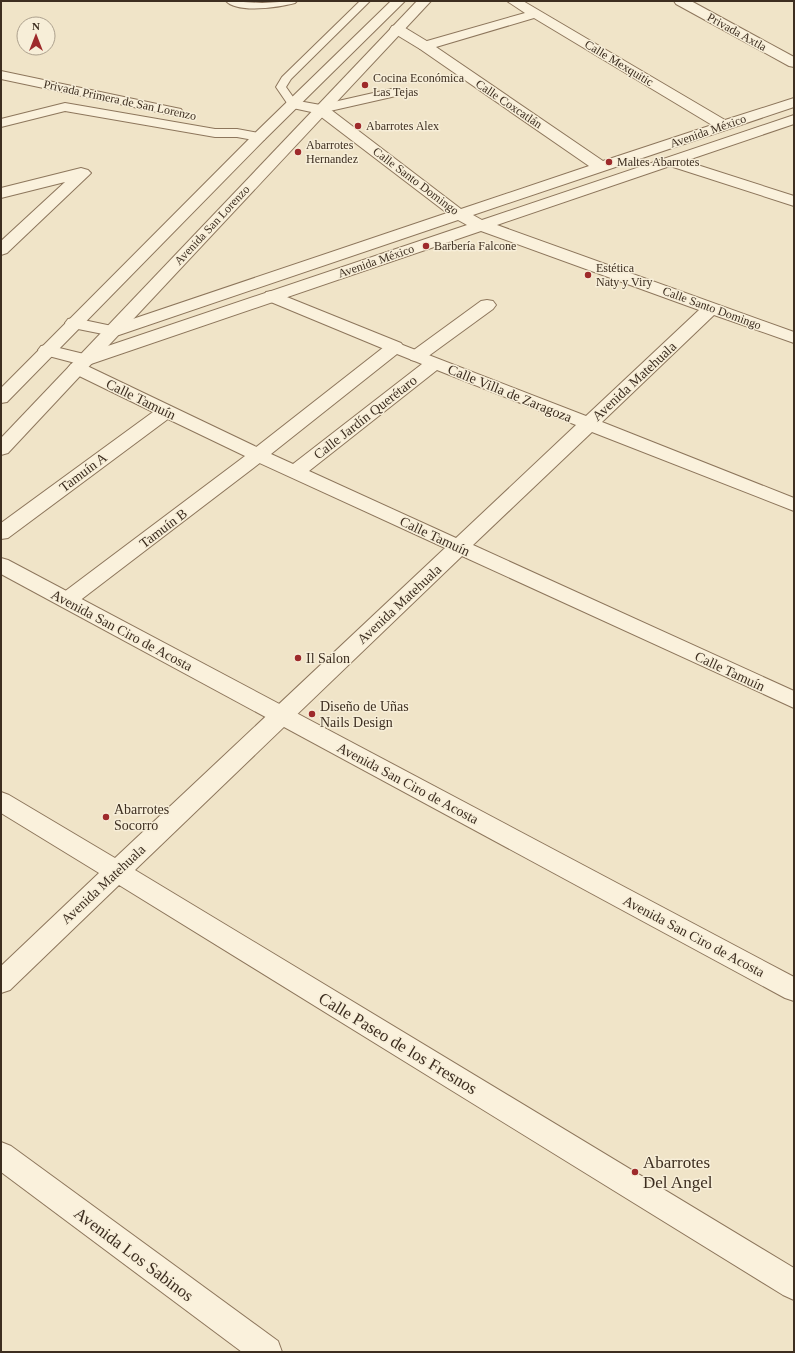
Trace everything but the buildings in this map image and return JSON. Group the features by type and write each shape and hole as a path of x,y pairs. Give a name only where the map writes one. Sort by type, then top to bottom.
{"street":[{"name":"Avenida San Lorenzo","path":"1,396 259,137 398,1"},
{"name":"Avenida San Lorenzo","path":"1,449 424,1"},
{"name":"Calle Mexquitic","path":"514,1 724,126"},
{"name":"Privada Axtla","path":"681,1 794,63"},
{"path":"425,46 535,14"},
{"name":"Calle Coxcatlán","path":"397,30 425,46 601,167"},
{"name":"Privada Primera de San Lorenzo","path":"1,75 83,91 225,124 236,133"},
{"path":"65,107 83,91"},
{"path":"321,109 391,93"},
{"name":"Avenida México","path":"113,331 794,102"},
{"name":"Calle Santo Domingo","path":"293,104 321,109 459,215 481,225 794,338"},
{"name":"Privada Primera de San Lorenzo","path":"1,123 65,107 215,133 236,133 259,137"},
{"name":"Avenida México","path":"81,364 272,296 794,119"},
{"path":"670,161 794,201"},
{"path":"1,193 84,173 1,250"},
{"name":"Calle Villa de Zaragoza","path":"272,296 434,363 794,505"},
{"path":"417,356 487,305"},
{"name":"Avenida Matehuala","path":"1,982 711,308"},
{"path":"74,322 113,331"},
{"path":"258,455 395,347"},
{"path":"47,350 81,364"},
{"name":"Calle Jardín Querétaro","path":"295,472 434,363"},
{"name":"Calle Tamuín","path":"81,364 166,411 258,455 794,700"},
{"name":"Tamuín A","path":"1,533 166,411"},
{"name":"Tamuín B","path":"67,600 258,455"},
{"name":"Avenida San Ciro de Acosta","path":"1,565 794,990"},
{"name":"Calle Paseo de los Fresnos","path":"1,801 794,1285"},
{"name":"Avenida Los Sabinos","path":"1,1156 267,1352"}],"lane":[{"path":"230,1 247,5 265,6 292,1"},
{"path":"293,104 281,87 287,77 365,1"}],"place":[{"name":"Cocina Económica Las Tejas","path":"365,85"},
{"name":"Abarrotes Alex","path":"358,126"},
{"name":"Abarrotes Hernandez","path":"298,152"},
{"name":"Maltes Abarrotes","path":"609,162"},
{"name":"Barbería Falcone","path":"426,246"},
{"name":"Estética Naty y Viry","path":"588,275"},
{"name":"Il Salon","path":"298,658"},
{"name":"Diseño de Uñas Nails Design","path":"312,714"},
{"name":"Abarrotes Socorro","path":"106,817"},
{"name":"Abarrotes Del Angel","path":"635,1172"}]}
